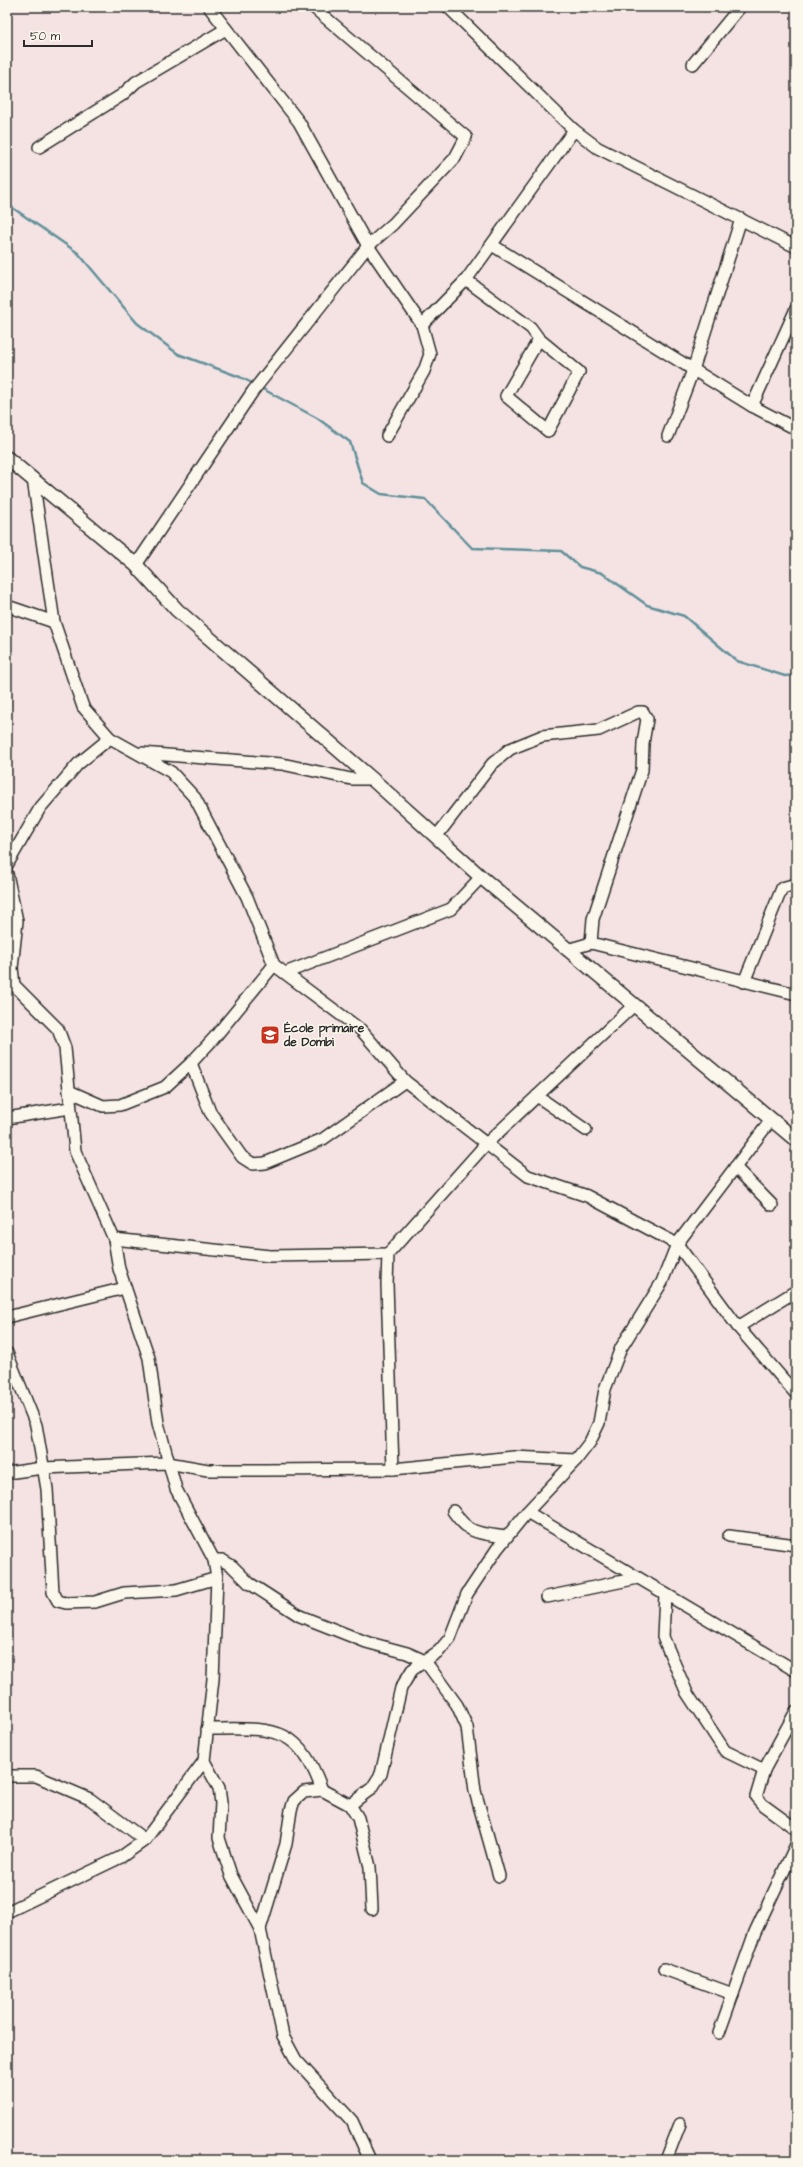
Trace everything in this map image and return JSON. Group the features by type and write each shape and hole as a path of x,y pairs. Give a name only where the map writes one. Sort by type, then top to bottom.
{"street":[{"path":"208,7 299,122 368,246 422,325 430,354 424,372 387,436"},
{"path":"136,565 253,391 368,246 392,224 455,158 466,137 313,7"},
{"path":"448,7 574,130 598,148 796,247"},
{"path":"693,64 740,7"},
{"path":"39,147 122,96 136,82 226,29"},
{"path":"422,325 466,280 574,130"},
{"path":"668,436 693,370 741,219"},
{"path":"492,245 752,406 796,429"},
{"path":"466,280 531,328 539,339 580,372 548,431 506,396 539,339"},
{"path":"752,406 796,309"},
{"path":"7,458 136,565 182,615 372,779 480,877 633,1006 796,1140"},
{"path":"33,479 54,622 83,707 110,738 171,772 195,798 248,897 274,965 361,1030 406,1081 528,1176 587,1196 677,1244 738,1327 796,1394"},
{"path":"7,606 54,622"},
{"path":"436,837 492,764 510,749 542,736 599,730 638,712 643,712 647,719 643,743 642,770 593,919 591,943"},
{"path":"7,865 40,808 78,764 110,738"},
{"path":"137,753 282,764 351,779 372,779"},
{"path":"7,874 17,921 12,968 14,985 58,1029 65,1048 69,1071 70,1108 75,1151 114,1239 119,1269 149,1358 158,1423 176,1489 214,1560 217,1578 213,1679 204,1760 145,1840 121,1857 7,1912"},
{"path":"285,974 451,908 480,877"},
{"path":"744,982 782,888 796,884"},
{"path":"567,950 591,943 796,994"},
{"path":"69,1091 103,1106 120,1105 165,1087 191,1063 214,1038 274,965"},
{"path":"393,1469 387,1284 388,1254 486,1144 633,1006"},
{"path":"191,1063 210,1112 242,1157 253,1164 265,1163 323,1139 406,1081"},
{"path":"537,1096 586,1130"},
{"path":"7,1118 70,1108"},
{"path":"350,1805 372,1788 381,1774 401,1688 412,1670 439,1651 450,1638 467,1594 506,1538 526,1512 576,1460 590,1442 599,1424 605,1389 621,1348 662,1282 677,1244 772,1120"},
{"path":"735,1167 772,1206"},
{"path":"114,1239 270,1256 388,1254"},
{"path":"7,1317 125,1288"},
{"path":"738,1327 796,1291"},
{"path":"7,1353 36,1426 47,1489 53,1592 58,1601 66,1603 95,1602 124,1593 176,1590 217,1578"},
{"path":"7,1473 43,1468 168,1463 208,1470 393,1469 514,1458 576,1460"},
{"path":"453,1511 464,1526 476,1533 506,1538"},
{"path":"526,1512 796,1671"},
{"path":"729,1536 795,1543"},
{"path":"214,1560 222,1560 232,1566 249,1583 300,1616 366,1642 408,1653 425,1661 457,1704 467,1727 475,1791 499,1876"},
{"path":"547,1597 638,1578"},
{"path":"665,1594 663,1637 687,1693 725,1751 764,1770"},
{"path":"796,1711 764,1770 756,1797 763,1805 796,1829"},
{"path":"207,1729 263,1729 287,1736 302,1749 314,1767 322,1790"},
{"path":"204,1760 219,1788 221,1803 219,1838 231,1875 260,1929 283,2036 296,2060 352,2121 370,2160"},
{"path":"7,1776 36,1776 90,1799 145,1840"},
{"path":"260,1929 286,1844 294,1801 304,1792 322,1790 350,1805 358,1818 370,1867 372,1909"},
{"path":"719,2034 755,1932 796,1845"},
{"path":"664,1969 732,1994"},
{"path":"666,2160 680,2124"}],"waterway":[{"path":"7,204 78,253 137,323 178,354 240,377 254,384"},
{"path":"261,388 317,418 350,442 363,483 381,494 425,499 472,548 561,551 580,567 602,573 647,605 684,616 737,661 785,676 796,675"}],"place":[{"name":"École primaire de Dombi","path":"270,1035"}]}
